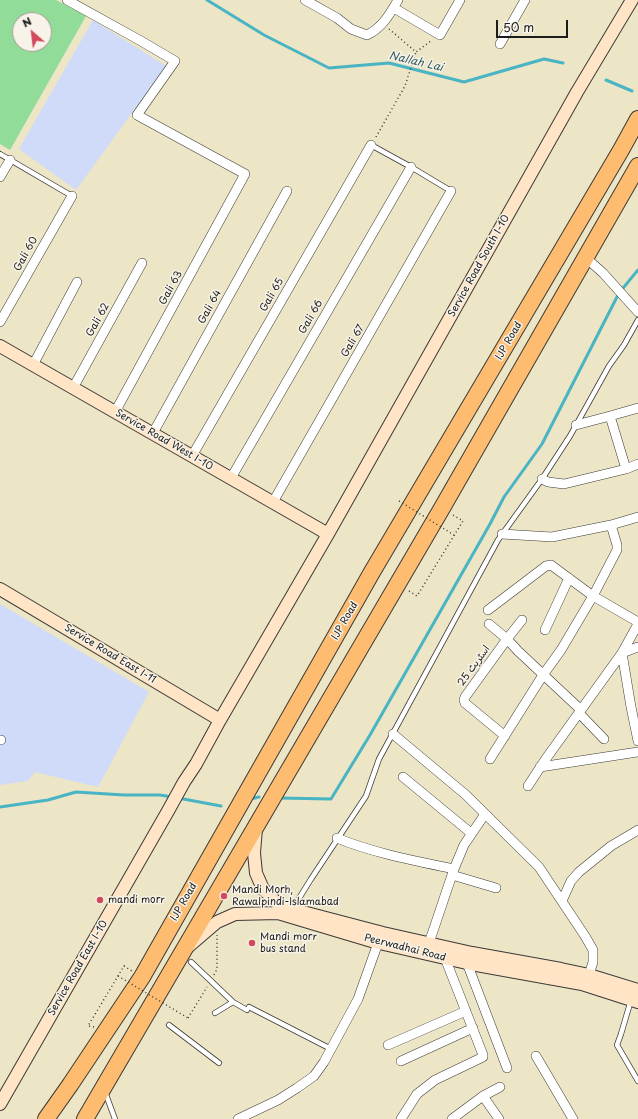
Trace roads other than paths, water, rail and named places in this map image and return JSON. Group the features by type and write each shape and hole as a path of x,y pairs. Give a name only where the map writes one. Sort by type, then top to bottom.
{"highway":[{"name":"IJP Road","path":"46,1119 142,977 372,572 638,119"},
{"path":"86,1119 187,957 256,825 442,508 638,166"}],"main road":[{"name":"Service Road South I-10","path":"220,720 328,534 577,92 632,0"},
{"name":"Service Road West I-10","path":"0,346 328,534"},
{"name":"Service Road East I-11","path":"0,589 220,720"},
{"name":"Service Road East I-10","path":"0,1104 220,720"},
{"path":"256,825 254,853 256,873 263,889 280,906 383,933 472,953 561,969 586,980"},
{"name":"Peerwadhai Road","path":"187,957 217,922 235,914 278,913 378,943 467,963 586,980 636,1000"}],"street":[{"name":"Gali 63","path":"67,0 141,41 175,62 137,115 245,174 115,412"},
{"path":"305,0 337,18 351,29 367,35 374,32 383,24 396,4 440,35 460,0"},
{"path":"500,44 525,0"},
{"name":"Gali 65","path":"192,456 371,145"},
{"path":"0,177 10,160"},
{"name":"Gali 66","path":"231,478 411,167"},
{"name":"Gali 64","path":"152,433 287,191"},
{"name":"Gali 67","path":"273,502 451,192"},
{"name":"Gali 60","path":"0,322 72,196"},
{"path":"585,257 638,312"},
{"name":"Gali 62","path":"73,388 142,263"},
{"path":"33,365 77,282"},
{"path":"576,425 638,408"},
{"path":"610,416 626,469"},
{"path":"542,479 548,482 564,484 626,469 638,464"},
{"path":"502,534 552,537 611,525 638,517"},
{"path":"490,759 561,650 593,596 617,550 618,545 611,525"},
{"path":"488,610 546,566 552,565 593,596 638,623 622,653 528,786"},
{"path":"545,630 569,578"},
{"name":"اسٹریٹ 25","path":"505,736 465,704 464,700 522,620"},
{"path":"489,624 507,639 544,675 580,711 604,739"},
{"path":"622,653 638,647"},
{"path":"622,653 634,705 638,741"},
{"path":"393,734 466,795 539,867 593,950 593,962 586,980"},
{"path":"540,767 638,752"},
{"path":"403,777 471,833"},
{"path":"429,943 453,872 464,845 485,814"},
{"path":"562,901 571,881 578,872 611,846 638,830"},
{"path":"337,838 348,843 453,872 496,888"},
{"path":"238,1119 278,1100 314,1076 324,1062 358,999 378,943"},
{"path":"401,1119 417,1094 435,1080 483,1057 445,958"},
{"path":"467,963 507,1068"},
{"path":"388,1045 466,1011"},
{"path":"401,1061 473,1028"},
{"path":"536,1056 573,1119"},
{"path":"452,1119 483,1096 500,1087"},
{"path":"483,1096 499,1119"}],"lane":[{"path":"371,145 411,167 451,192"},
{"path":"0,154 72,196"},
{"path":"292,910 310,879 366,796 379,759 498,540 542,479 638,320"},
{"path":"187,957 233,1002 331,1049"},
{"path":"636,1000 617,1045 638,1081"},
{"path":"215,1013 233,1002"},
{"path":"170,1025 219,1063"},
{"path":"104,1088 115,1119"}],"waterway":[{"name":"Nallah Lai","path":"207,0 264,35 329,68 389,63 464,82 544,59 563,63"},
{"name":"Nallah Lai","path":"606,80 632,91"},
{"path":"279,798 331,799 370,735 504,497 542,444 619,293 638,270"},
{"path":"0,807 48,800 76,792 124,795 160,795 172,797"},
{"path":"250,799 259,797"},
{"path":"178,798 221,806"}],"place":[{"name":"Mandi Morh, Rawalpindi-Islamabad","path":"224,896"},
{"name":"mandi morr","path":"100,900"},
{"name":"Mandi morr bus stand","path":"252,943"}]}
